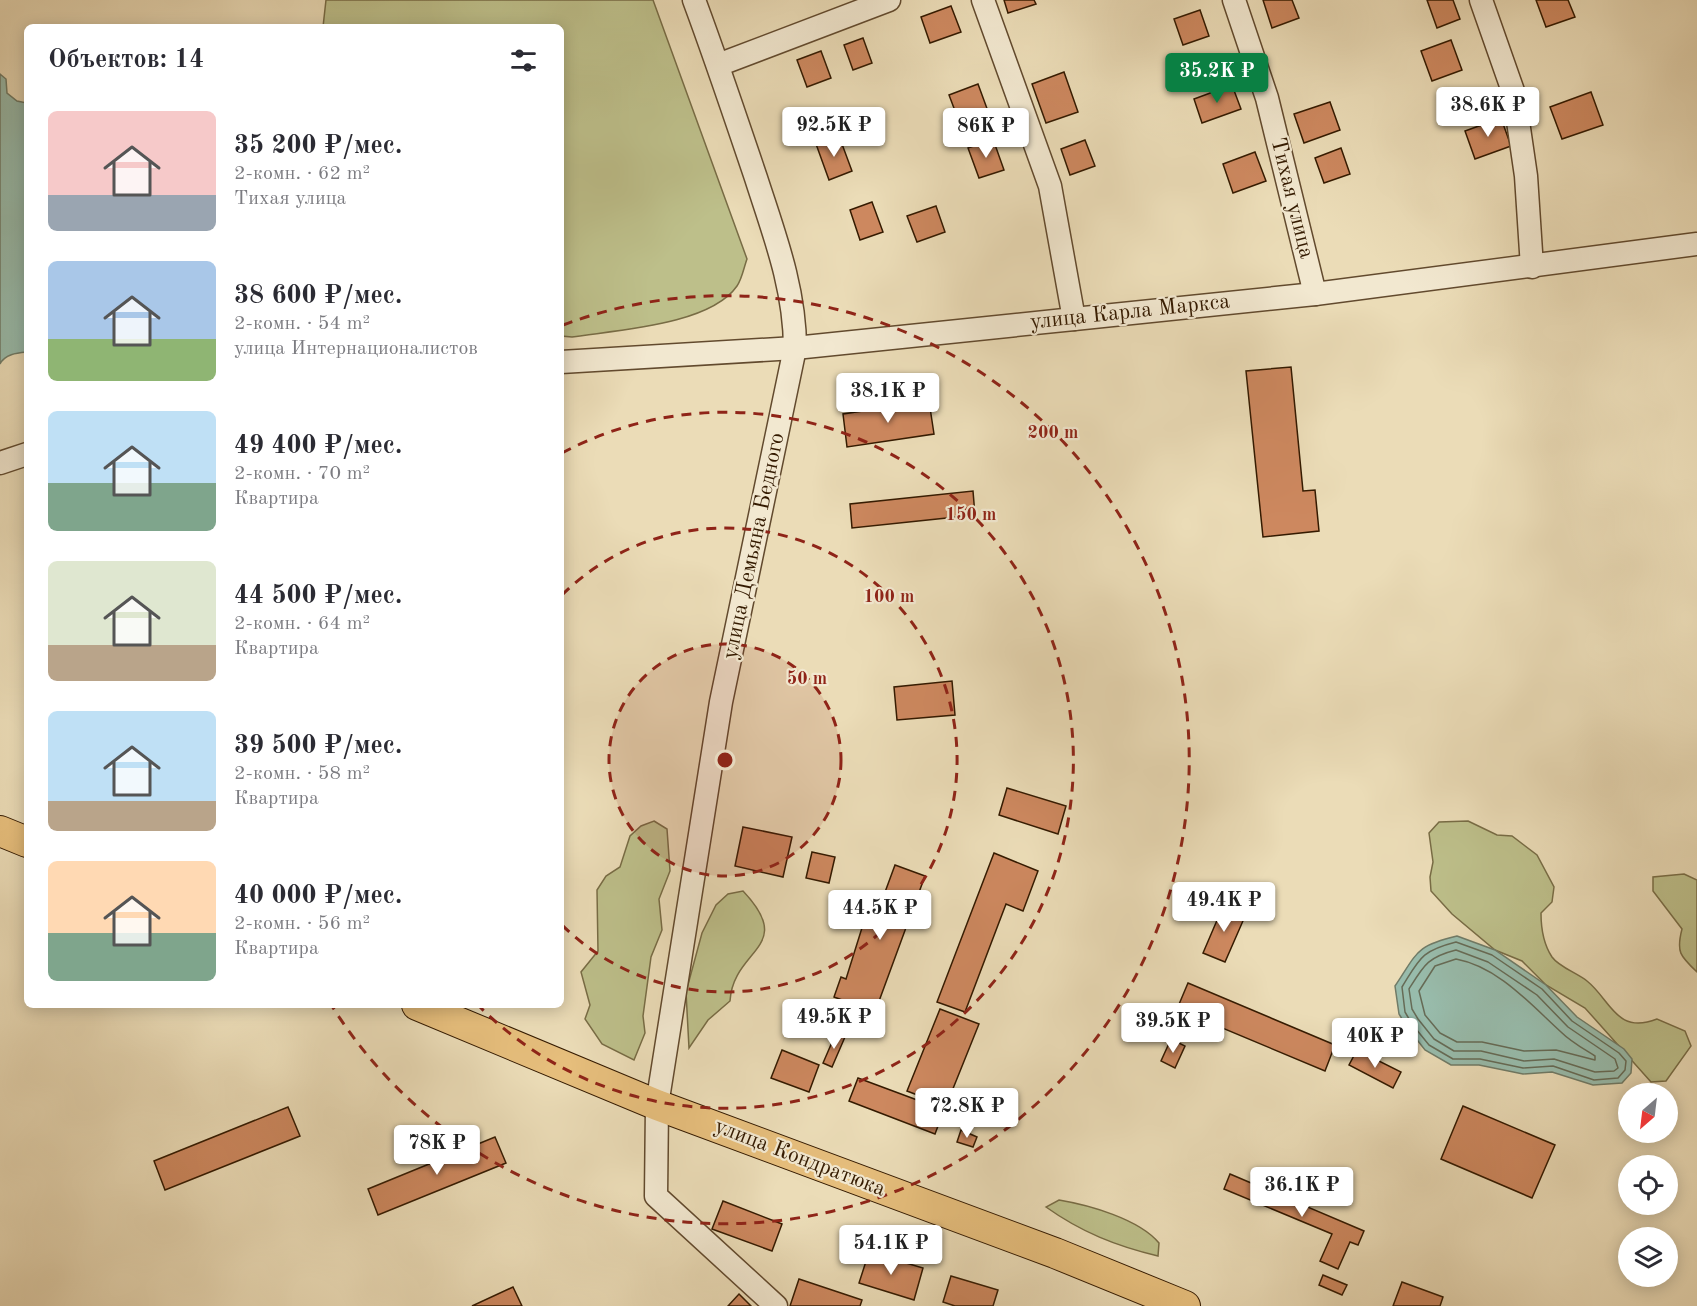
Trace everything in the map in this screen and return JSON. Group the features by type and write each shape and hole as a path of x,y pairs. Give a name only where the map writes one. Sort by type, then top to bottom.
{"main road":[{"path":"0,831 24,842"},
{"name":"улица Кондратюка","path":"424,1008 657,1105 1055,1253 1185,1306"}],"street":[{"name":"улица Демьяна Бедного","path":"694,0 718,65 786,271 795,322 795,348 721,702 657,1105 656,1196 776,1306"},
{"path":"718,65 890,0"},
{"path":"983,0 1050,186 1074,319"},
{"name":"Тихая улица","path":"1234,0 1268,98 1315,294"},
{"path":"1481,0 1514,94 1526,176 1532,267"},
{"name":"улица Карла Маркса","path":"564,362 795,348 1315,294 1697,244"},
{"path":"0,463 24,455"}],"green space":[{"path":"326,0 653,0 747,259 737,286 724,299 706,309 661,324 564,336 564,24 323,24"},
{"path":"654,821 667,829 670,871 659,899 662,930 651,957 643,1016 645,1033 634,1060 602,1044 585,1019 590,1005 581,972 598,951 597,890 606,876 620,867 630,836 641,826"},
{"path":"1468,821 1497,835 1512,836 1537,855 1554,887 1552,902 1541,913 1545,941 1555,961 1587,981 1623,1019 1643,1023 1657,1019 1685,1031 1691,1046 1666,1081 1651,1082 1585,1008 1546,985 1522,961 1495,950 1452,914 1431,891 1430,877 1433,862 1429,833 1439,822"},
{"path":"1684,874 1697,880 1697,972 1681,953 1679,943 1682,929 1653,891 1653,877"},
{"path":"743,891 758,910 764,925 763,937 758,948 741,969 734,983 730,1001 708,1020 689,1048 686,992 702,933 716,905 728,894"},
{"path":"1059,1200 1099,1209 1139,1227 1159,1243 1158,1256 1099,1237 1072,1224 1046,1207"}],"water":[{"path":"0,74 6,79 7,93 17,101 24,102 24,352 8,356 0,364"},
{"path":"1457,936 1495,950 1546,985 1577,1017 1624,1049 1632,1059 1631,1073 1622,1083 1593,1085 1552,1072 1523,1074 1479,1065 1451,1065 1425,1050 1399,1014 1395,986 1419,952"}],"building":[{"path":"1004,0 1034,0 1036,4 1008,13"},
{"path":"1263,0 1292,0 1299,18 1272,28"},
{"path":"1427,0 1453,0 1460,19 1437,28"},
{"path":"1536,0 1568,0 1575,17 1546,27"},
{"path":"951,6 961,32 930,43 921,17"},
{"path":"1200,10 1209,36 1183,45 1174,19"},
{"path":"863,38 872,63 853,70 844,45"},
{"path":"1451,40 1462,70 1432,81 1421,51"},
{"path":"821,51 831,78 807,87 797,60"},
{"path":"1064,72 1078,112 1046,123 1032,84"},
{"path":"978,84 989,114 960,124 949,95"},
{"path":"1232,85 1241,109 1202,123 1194,99"},
{"path":"1591,92 1603,125 1562,139 1550,107"},
{"path":"1330,102 1340,130 1304,143 1294,114"},
{"path":"1501,118 1511,146 1475,159 1465,131"},
{"path":"839,136 852,171 829,180 816,144"},
{"path":"993,139 1004,170 979,178 968,148"},
{"path":"1085,140 1095,166 1070,175 1061,149"},
{"path":"1341,148 1350,174 1324,183 1315,158"},
{"path":"1255,152 1266,181 1233,193 1223,164"},
{"path":"872,202 883,232 860,240 850,210"},
{"path":"936,206 945,232 917,242 907,216"},
{"path":"1291,367 1303,491 1315,490 1319,531 1263,537 1246,371"},
{"path":"929,401 934,434 847,447 843,414"},
{"path":"973,491 975,515 852,528 850,504"},
{"path":"952,681 955,715 897,720 894,687"},
{"path":"1007,788 1066,806 1058,834 999,815"},
{"path":"743,827 792,837 783,877 735,866"},
{"path":"812,852 835,857 829,883 806,878"},
{"path":"994,853 1038,871 1023,911 1006,904 965,1012 937,1002"},
{"path":"895,865 925,876 875,1012 834,997 841,977 846,979 871,899 881,903"},
{"path":"1224,904 1246,914 1225,962 1203,953"},
{"path":"1188,983 1335,1045 1325,1071 1177,1009"},
{"path":"940,1009 979,1024 946,1106 907,1091"},
{"path":"836,1033 845,1037 832,1067 823,1063"},
{"path":"1171,1039 1185,1046 1175,1068 1161,1061"},
{"path":"782,1050 819,1065 809,1092 771,1078"},
{"path":"1357,1050 1401,1072 1393,1088 1349,1065"},
{"path":"858,1078 944,1110 935,1134 849,1101"},
{"path":"1463,1106 1555,1145 1532,1198 1441,1159"},
{"path":"288,1107 300,1136 165,1190 154,1161"},
{"path":"961,1130 977,1137 973,1147 957,1142"},
{"path":"495,1137 506,1163 378,1215 368,1189"},
{"path":"1230,1174 1364,1231 1358,1245 1350,1242 1338,1269 1320,1261 1332,1234 1224,1189"},
{"path":"723,1201 782,1224 772,1251 712,1229"},
{"path":"869,1252 923,1268 914,1300 859,1283"},
{"path":"1323,1275 1347,1285 1342,1295 1319,1285"},
{"path":"951,1276 998,1290 993,1306 955,1306 943,1302"},
{"path":"799,1279 862,1300 860,1306 790,1306"},
{"path":"1402,1282 1443,1297 1440,1306 1393,1306"},
{"path":"513,1287 522,1306 472,1306"},
{"path":"739,1294 751,1306 728,1306"}]}
